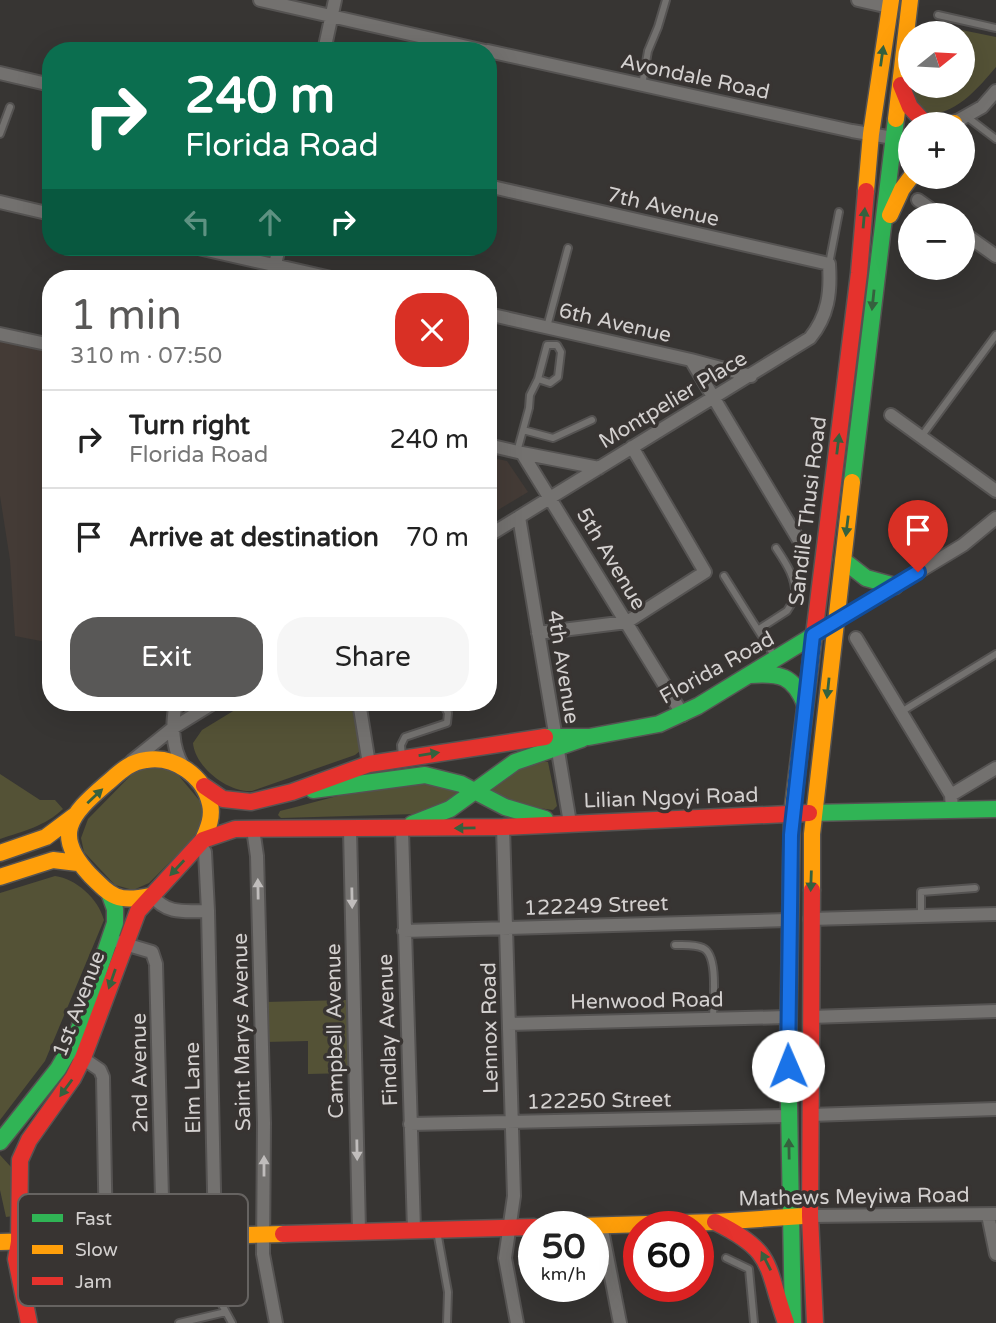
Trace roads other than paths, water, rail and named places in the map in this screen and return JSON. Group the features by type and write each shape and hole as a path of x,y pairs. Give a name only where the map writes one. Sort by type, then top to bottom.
{"main road":[{"name":"Sandile Thusi Road","path":"906,21 909,0"},
{"name":"Sandile Thusi Road","path":"793,1323 787,1017 792,814 857,287 871,134 890,4"},
{"name":"Sandile Thusi Road","path":"814,1323 810,1216 810,919 814,813 898,87"},
{"path":"878,254 892,207 903,189"},
{"path":"843,560 870,581 895,586"},
{"name":"Florida Road","path":"198,781 223,799 251,802 292,792 369,764 556,742 659,724 683,715 836,621"},
{"path":"750,675 787,677 800,691 805,705"},
{"name":"Florida Road","path":"397,830 450,809 515,762 556,742"},
{"path":"0,853 46,838 130,764 139,760 156,757 175,761 183,766 198,781 209,799 212,814 211,827 202,842 151,895 131,900 110,895 78,863 70,845 69,835 74,815"},
{"name":"Lilian Ngoyi Road","path":"292,792 333,789 425,775 447,779 505,807 564,823"},
{"name":"Lilian Ngoyi Road","path":"202,842 227,831 253,829 397,830 503,827 814,813 951,802 996,809"},
{"path":"0,877 52,860 78,863"},
{"name":"1st Avenue","path":"110,895 116,916 118,942"},
{"name":"1st Avenue","path":"8,1242 20,1160 29,1140 73,1078 81,1024 118,942 151,895"},
{"name":"1st Avenue","path":"0,1142 58,1069 76,1054"},
{"path":"0,1148 20,1160"},
{"name":"Mathews Meyiwa Road","path":"609,1225 810,1216"},
{"path":"716,1222 740,1233 762,1252 773,1276 786,1323"},
{"path":"0,1225 18,1269"},
{"path":"248,1235 518,1228"}],"street":[{"name":"Avondale Road","path":"260,0 448,42"},
{"path":"326,42 335,0"},
{"path":"858,0 890,4"},
{"name":"Avondale Road","path":"497,53 898,138"},
{"path":"0,73 42,83"},
{"path":"973,112 982,107 996,90"},
{"name":"7th Avenue","path":"497,188 829,264"},
{"path":"918,200 922,203"},
{"path":"0,202 42,212"},
{"path":"975,241 996,256"},
{"path":"222,256 267,270"},
{"name":"Montpelier Place","path":"497,530 803,344 820,327 829,300 829,264"},
{"name":"6th Avenue","path":"497,316 691,360 800,542"},
{"path":"0,334 42,343"},
{"path":"691,360 751,376"},
{"path":"891,415 996,491"},
{"path":"497,447 599,468"},
{"path":"538,633 627,622 705,571 632,447"},
{"name":"5th Avenue","path":"519,452 551,498 683,715"},
{"name":"4th Avenue","path":"519,517 556,742 564,823"},
{"name":"Florida Road","path":"836,621 963,545 996,519"},
{"path":"856,638 951,802 996,768"},
{"path":"175,711 175,746 183,766"},
{"path":"130,764 173,728 200,711"},
{"path":"360,711 369,764"},
{"name":"Lennox Road","path":"503,827 513,1196 505,1258 517,1323"},
{"name":"Saint Marys Avenue","path":"253,829 257,856 264,1123 263,1254 276,1323"},
{"name":"Campbell Avenue","path":"350,830 359,1231"},
{"name":"Findlay Avenue","path":"397,830 404,931 414,1230"},
{"name":"Elm Lane","path":"202,842 205,852 208,911 214,1194"},
{"path":"151,895 170,910 208,911"},
{"path":"810,919 996,914"},
{"name":"122249 Street","path":"404,931 788,920"},
{"name":"2nd Avenue","path":"118,942 152,952 156,964 162,1194"},
{"path":"810,1017 996,1011"},
{"name":"Henwood Road","path":"509,1024 787,1017"},
{"path":"76,1054 100,1070 103,1077 106,1194"},
{"path":"810,1115 996,1109"},
{"name":"122250 Street","path":"410,1124 789,1116"},
{"path":"992,1214 996,1254"},
{"name":"Mathews Meyiwa Road","path":"810,1216 992,1214"},
{"path":"609,1269 620,1323"}],"lane":[{"path":"642,85 648,51 659,27 666,0"},
{"path":"938,15 996,28"},
{"path":"0,134 10,107"},
{"path":"975,130 996,139"},
{"path":"829,264 839,212"},
{"path":"547,328 568,248"},
{"path":"921,437 996,335"},
{"path":"519,452 530,395 538,379 547,345 557,345 561,352 558,377 550,383 538,379"},
{"path":"523,430 552,438 592,420"},
{"path":"758,629 787,611 796,598 791,573 776,548"},
{"path":"724,576 776,659"},
{"path":"901,712 996,654"},
{"path":"403,759 401,745 405,737 447,723 447,711"},
{"path":"921,917 921,892 975,888"},
{"path":"675,945 702,947 711,956 714,974 713,1019"},
{"path":"437,1229 448,1292 447,1323"},
{"path":"726,1258 749,1269 754,1323"},
{"name":"Elm Lane","path":"224,1306 232,1323"},
{"path":"179,1323 226,1312"}]}
